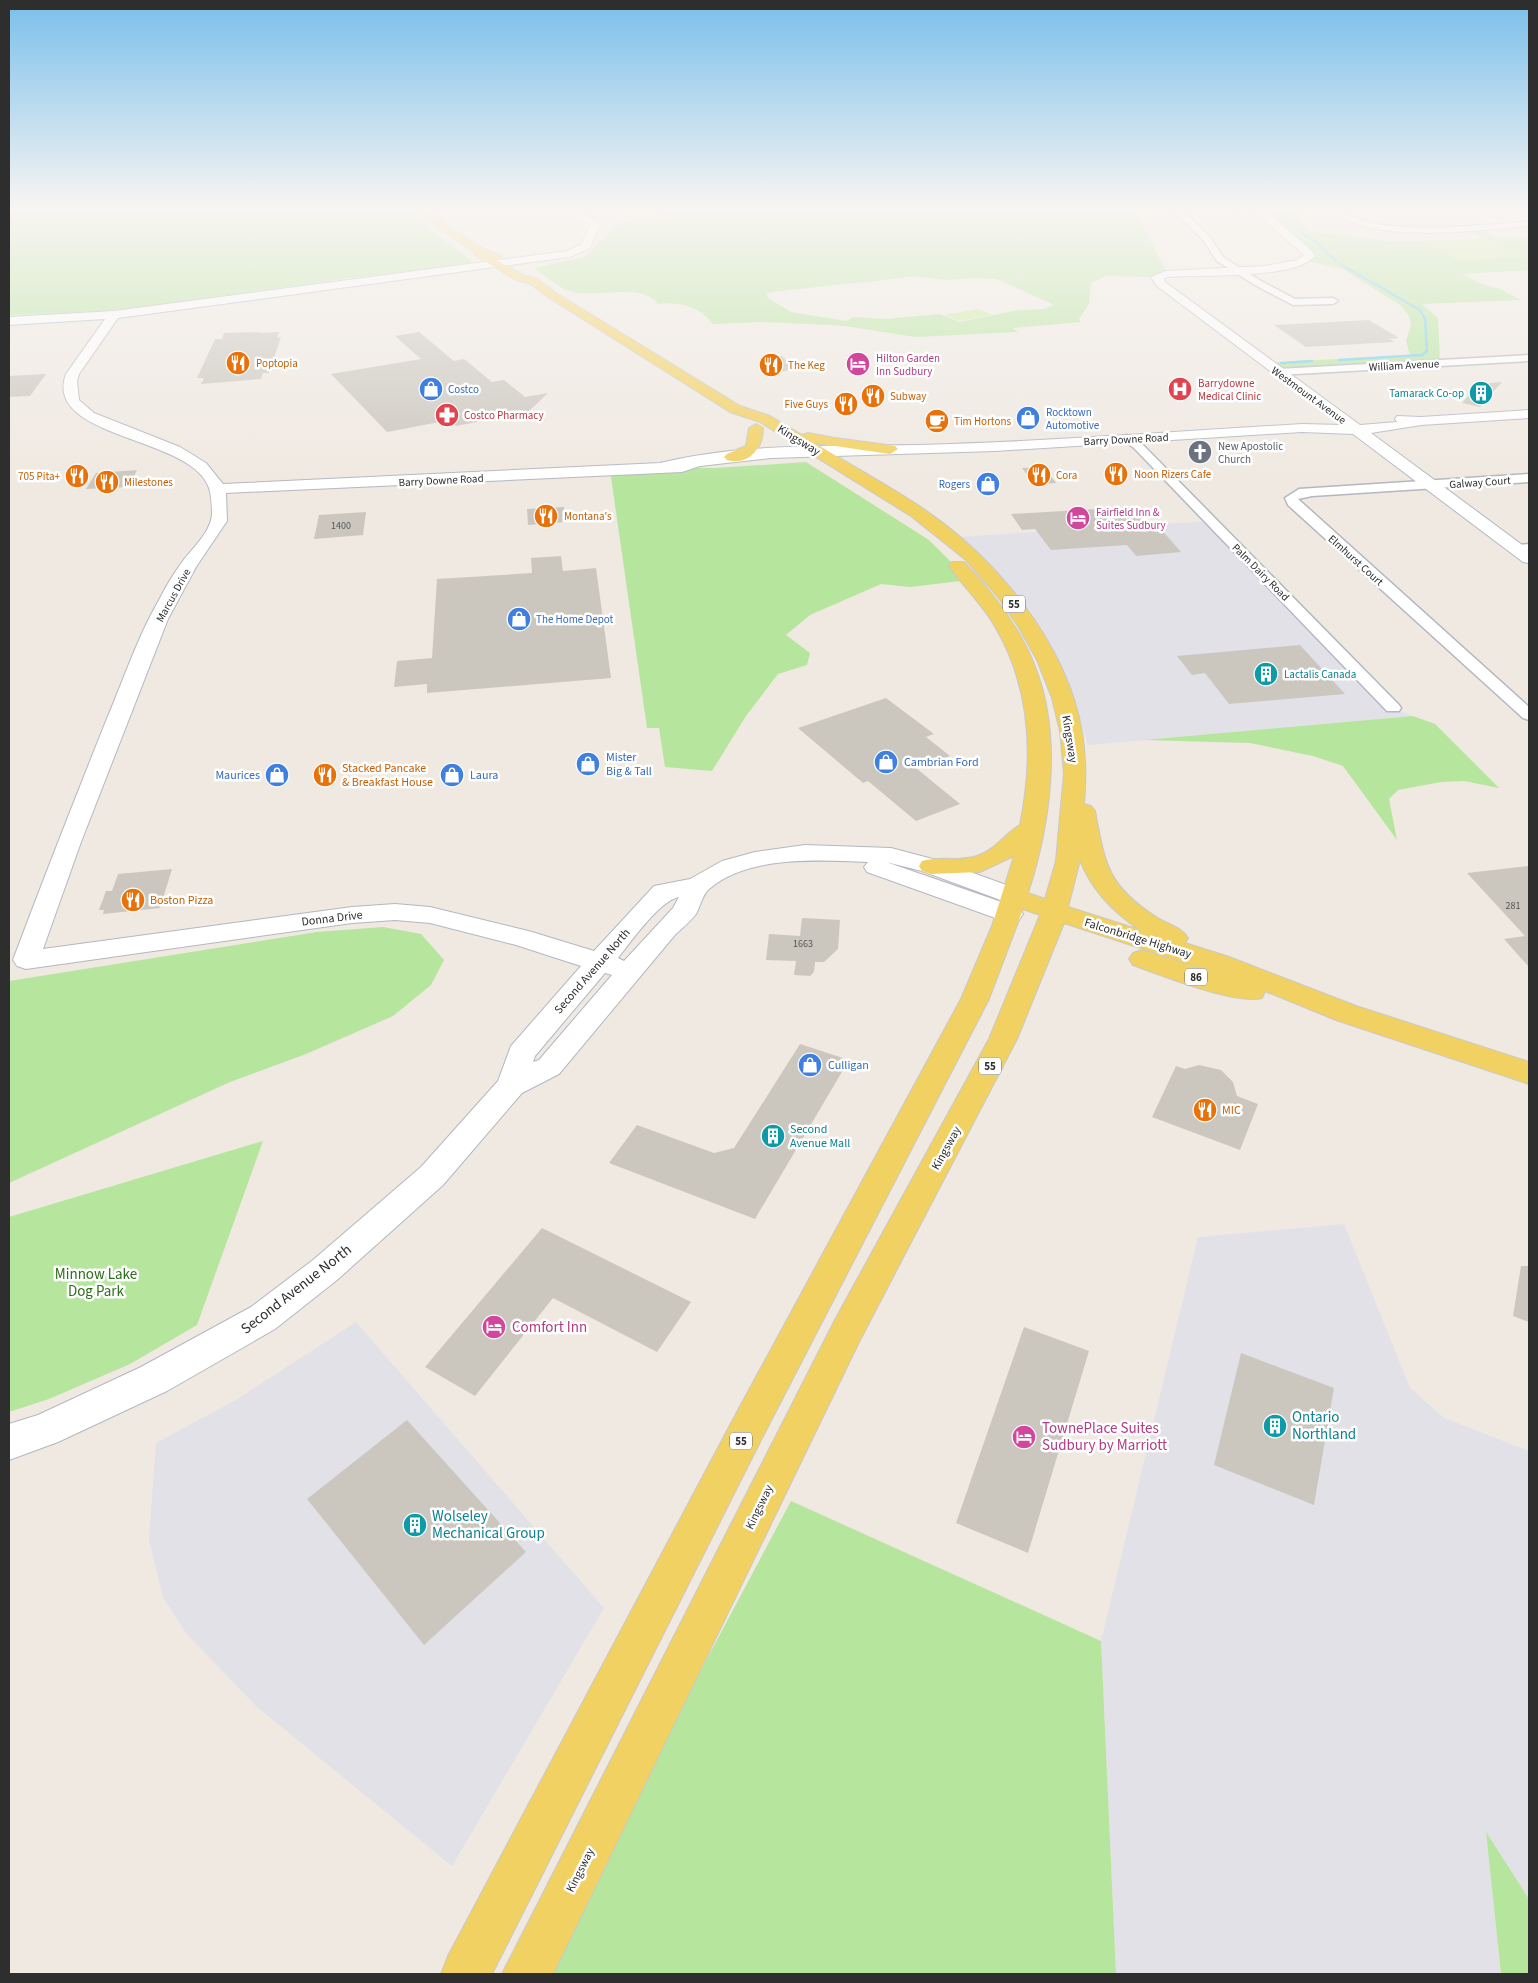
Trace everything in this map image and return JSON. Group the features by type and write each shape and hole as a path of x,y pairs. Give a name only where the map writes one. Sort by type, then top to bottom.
{"main road":[{"name":"Kingsway","path":"558,299 735,409 765,419 780,429 805,455"},
{"name":"Kingsway","path":"466,1974 754,1417 975,999 994,957 1012,906 1031,829 1037,789 1037,727 1034,703 1025,667 1005,629 991,608 961,569 930,540 805,455 747,422 735,409"},
{"path":"732,457 752,450 756,442 756,428"},
{"path":"780,429 835,443 890,449"},
{"name":"Kingsway","path":"527,1974 844,1338 1003,1038 1051,920 1068,861 1074,751 1062,698 1039,643 1005,593 972,556 938,528 833,460"},
{"path":"1073,785 1083,810 1089,846 1095,866 1111,892 1156,930 1220,964"},
{"path":"931,866 980,864 1009,849 1016,838 1031,829"},
{"name":"Falconbridge Highway","path":"1012,906 1210,981 1346,1013"},
{"name":"Falconbridge Highway","path":"1051,920 1220,964 1346,1013 1529,1074"}],"street":[{"path":"9,321 114,315 239,299"},
{"name":"Westmount Avenue","path":"1179,299 1525,552"},
{"path":"1286,299 1290,301 1333,301"},
{"path":"114,315 73,374 69,387 71,398 87,416 184,454 210,477 217,489 220,516"},
{"name":"William Avenue","path":"1278,372 1529,358"},
{"name":"Barry Downe Road","path":"665,466 698,460 732,457 805,455 890,449 949,449 1302,428 1320,430 1350,425 1406,425 1420,421 1529,414"},
{"name":"Palm Dairy Road","path":"1127,438 1138,446 1393,708"},
{"name":"Barry Downe Road","path":"217,489 486,478 665,466 715,468 805,455 833,460 930,454 949,449"},
{"name":"Galway Court","path":"1431,485 1529,478"},
{"path":"220,516 234,504 247,498 310,485"},
{"name":"Elmhurst Court","path":"1431,485 1299,493 1291,498 1292,502 1529,715"},
{"name":"Marcus Drive","path":"26,960 69,842 158,619 175,587 210,536 220,516"},
{"name":"Second Avenue North","path":"512,1085 521,1053 648,906 663,892 697,886 731,866 755,859 805,852 891,855 931,866 1012,906"},
{"name":"Second Avenue North","path":"839,852 890,873 1012,906"},
{"name":"Second Avenue North","path":"9,1442 45,1430 154,1379 264,1318 324,1270 432,1176 512,1085 548,1067 665,930 684,912 697,886"},
{"name":"Donna Drive","path":"26,960 352,915 395,912 430,915 474,924 631,972"}],"shaded area":[{"path":"1212,521 1396,709 1413,716 1088,745 1071,690 1060,667 957,537"},
{"path":"1344,1224 1410,1388 1444,1418 1529,1451 1529,1899 1486,1833 1501,1974 1116,1974 1101,1641 1198,1237"},
{"path":"356,1322 604,1608 452,1866 257,1707 186,1633 163,1597 149,1540 156,1443 236,1400"}],"green space":[{"path":"9,299 203,299 94,312 9,315"},
{"path":"652,299 769,299 791,312 846,321 854,317 885,319 940,314 959,322 1018,310 1043,309 1054,305 1040,299 1090,299 1089,304 1079,319 1081,322 1013,328 1018,332 915,337 845,326 762,322 713,324 702,313 689,306 658,304"},
{"path":"1390,299 1521,300 1422,304 1438,318 1440,362 1277,372 1265,363 1410,355 1406,341 1411,325 1409,316 1400,305"},
{"path":"978,309 992,315 959,321 945,315"},
{"path":"806,462 929,540 969,580 910,587 881,584 810,615 786,635 810,653 807,665 778,674 746,716 712,771 665,767 659,728 647,728 610,470 665,467 715,468"},
{"path":"1413,716 1435,724 1499,788 1464,781 1441,782 1398,790 1389,799 1397,840 1343,766 1313,756 1250,743 1144,740"},
{"path":"383,927 421,934 444,960 431,985 393,1016 306,1054 230,1082 9,1183 9,981 317,932"},
{"name":"Minnow Lake Dog Park","path":"263,1141 197,1325 130,1364 49,1399 9,1412 9,1217"},
{"path":"791,1501 1101,1641 1116,1974 539,1974"},
{"path":"1486,1832 1529,1899 1529,1974 1501,1974"}],"building":[{"path":"1369,320 1399,338 1389,339 1395,342 1306,347 1274,325"},
{"path":"279,332 277,338 281,337 269,373 263,373 261,379 201,384 204,378 197,378 215,339 222,339 224,333"},
{"name":"Costco","path":"419,332 454,361 464,359 492,382 504,380 525,397 548,393 528,412 456,426 450,420 387,432 331,374 421,359 395,336"},
{"name":"The Keg","path":"782,356 795,370 761,373 760,358"},
{"path":"46,374 30,396 9,397 9,376"},
{"name":"Tamarack Co-op","path":"1502,382 1480,407 1462,403 1479,384"},
{"name":"Cora","path":"1043,467 1056,483 1034,484 1022,468"},
{"name":"Milestones","path":"137,470 129,487 86,489 96,473"},
{"name":"Montana's","path":"564,507 566,522 528,525 527,509"},
{"path":"1132,507 1150,528 1159,527 1181,552 1136,556 1127,545 1051,550 1035,529 1022,530 1011,514"},
{"path":"366,512 363,535 314,539 319,515"},
{"name":"The Home Depot","path":"561,556 563,571 596,568 611,678 427,693 427,684 394,687 397,661 432,658 437,579 532,573 531,558"},
{"name":"Lactalis Canada","path":"1300,645 1345,694 1229,704 1205,673 1192,675 1177,656"},
{"name":"Cambrian Ford","path":"886,698 934,734 926,737 950,756 916,768 960,804 916,821 868,781 863,783 798,728"},
{"path":"1529,866 1529,967 1504,939 1525,936 1467,873"},
{"name":"Boston Pizza","path":"172,869 160,908 103,914 104,910 99,910 106,891 112,891 118,874"},
{"path":"802,918 840,920 838,949 824,962 815,962 814,972 810,976 794,975 796,961 766,960 769,934 800,936"},
{"name":"Second Avenue Mall","path":"800,1044 849,1060 755,1219 609,1163 637,1125 714,1153 734,1148"},
{"name":"MIC","path":"1199,1065 1221,1070 1233,1082 1237,1096 1258,1104 1240,1150 1152,1117 1176,1066 1185,1069"},
{"name":"Comfort Inn","path":"542,1228 691,1302 657,1352 553,1298 475,1396 425,1367"},
{"path":"1521,1266 1529,1266 1529,1322 1513,1316"},
{"name":"TownePlace Suites Sudbury by Marriott","path":"1024,1327 1089,1351 1028,1553 956,1523"},
{"name":"Ontario Northland","path":"1241,1353 1334,1388 1314,1505 1214,1465"},
{"name":"Wolseley Mechanical Group","path":"407,1420 526,1552 424,1645 307,1499"}],"waterway":[{"path":"1339,360 1422,355 1427,351 1425,319 1420,310 1400,299"},
{"path":"1281,363 1312,361"}],"place":[{"name":"Poptopia","path":"238,363"},
{"name":"Hilton Garden Inn Sudbury","path":"858,364"},
{"name":"The Keg","path":"771,365"},
{"name":"Costco","path":"431,389"},
{"name":"Barrydowne Medical Clinic","path":"1180,389"},
{"name":"Tamarack Co-op","path":"1481,393"},
{"name":"Subway","path":"873,396"},
{"name":"Five Guys","path":"846,404"},
{"name":"Costco Pharmacy","path":"447,415"},
{"name":"Rocktown Automotive","path":"1028,418"},
{"name":"Tim Hortons","path":"937,421"},
{"name":"New Apostolic Church","path":"1200,452"},
{"name":"Noon Rizers Cafe","path":"1116,474"},
{"name":"Cora","path":"1039,475"},
{"name":"705 Pita+","path":"77,476"},
{"name":"Milestones","path":"107,482"},
{"name":"Rogers","path":"988,484"},
{"name":"Montana's","path":"546,516"},
{"name":"Fairfield Inn & Suites Sudbury","path":"1078,518"},
{"name":"The Home Depot","path":"519,619"},
{"name":"Lactalis Canada","path":"1266,674"},
{"name":"Cambrian Ford","path":"886,762"},
{"name":"Mister Big & Tall","path":"588,764"},
{"name":"Maurices","path":"277,775"},
{"name":"Stacked Pancake & Breakfast House","path":"325,775"},
{"name":"Laura","path":"452,775"},
{"name":"Boston Pizza","path":"133,900"},
{"name":"Culligan","path":"810,1065"},
{"name":"MIC","path":"1205,1110"},
{"name":"Second Avenue Mall","path":"773,1136"},
{"name":"Comfort Inn","path":"494,1327"},
{"name":"Ontario Northland","path":"1275,1426"},
{"name":"TownePlace Suites Sudbury by Marriott","path":"1024,1437"},
{"name":"Wolseley Mechanical Group","path":"415,1525"}]}
